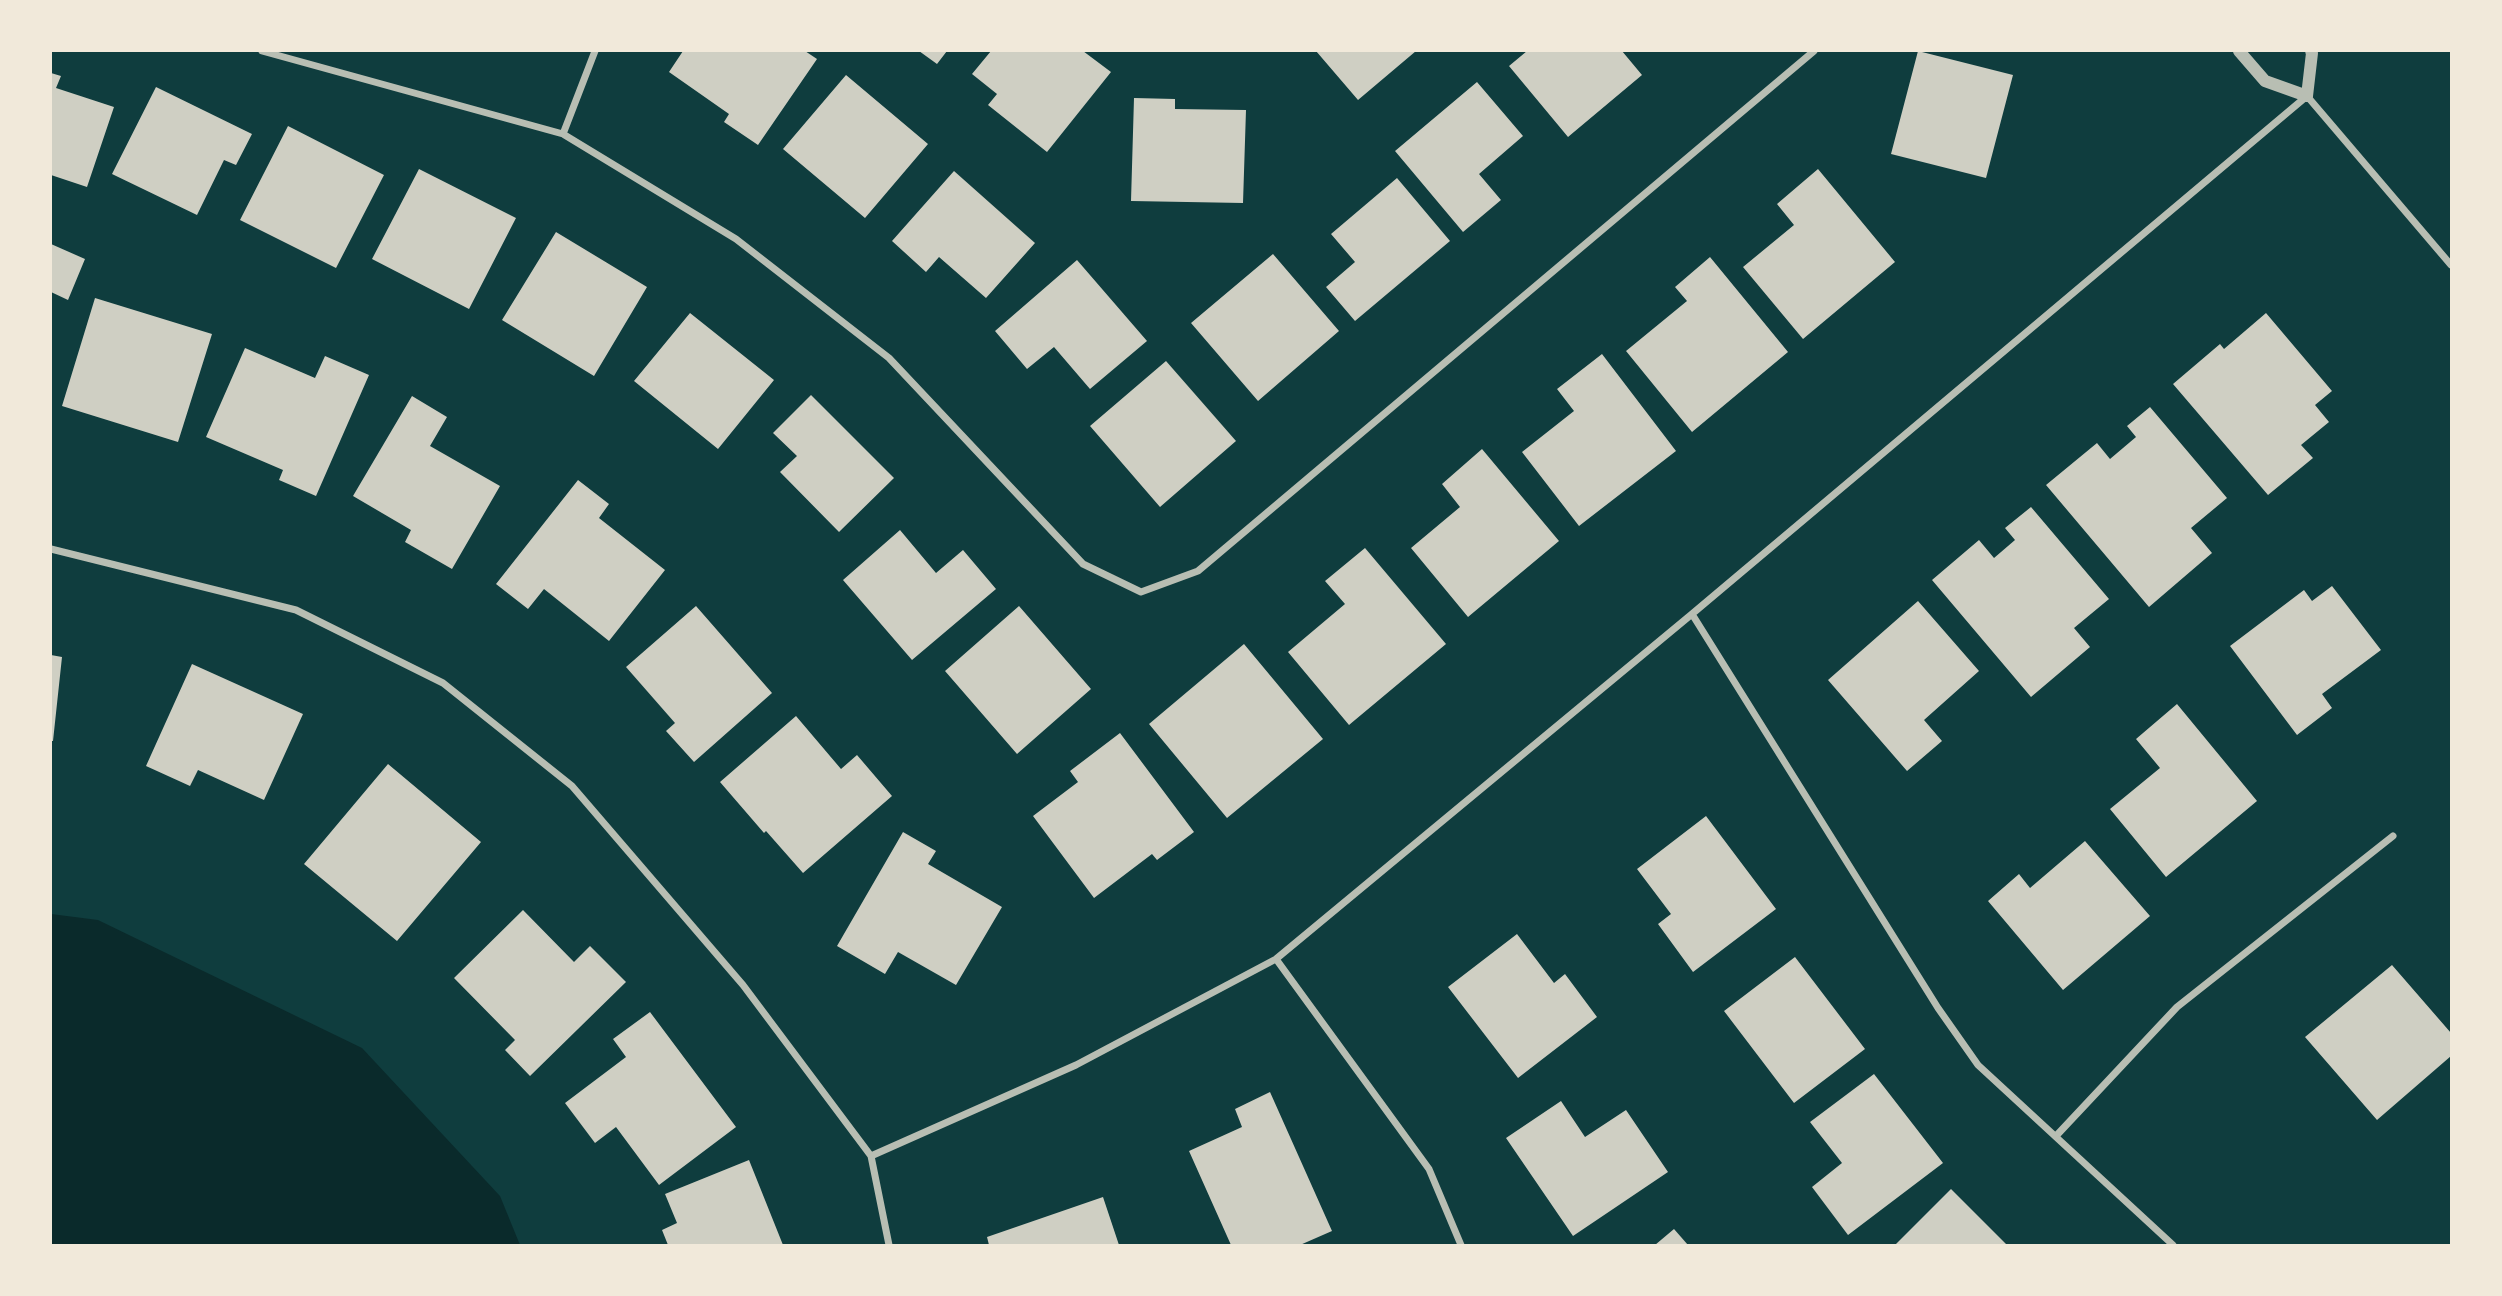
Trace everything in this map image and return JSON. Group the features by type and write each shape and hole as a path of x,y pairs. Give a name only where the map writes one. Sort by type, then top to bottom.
{"street":[{"path":"262,51 563,134 736,239 889,358 1083,564 1142,592 1198,571 1814,51"},
{"path":"563,134 595,51"},
{"path":"2239,51 2265,81 2307,96 2451,265"},
{"path":"871,1156 1076,1065 1276,959 1692,614 2307,96 2311,51"},
{"path":"51,549 296,610 443,682 572,786 743,985 871,1156 889,1245"},
{"path":"1692,614 1938,1008 1979,1065 2173,1245"},
{"path":"2056,1136 2178,1007 2393,836"},
{"path":"1276,959 1429,1169 1461,1245"}],"water":[{"path":"51,914 98,920 362,1048 500,1196 520,1245 51,1245"}],"building":[{"path":"683,51 805,51 817,59 758,145 724,122 729,114 669,72"},
{"path":"919,51 947,51 937,64"},
{"path":"991,51 1083,51 1111,72 1047,152 988,105 997,94 972,74"},
{"path":"1316,51 1416,51 1358,100"},
{"path":"1527,51 1622,51 1642,75 1568,137 1509,66"},
{"path":"1918,51 2013,75 1986,178 1891,154"},
{"path":"51,73 61,76 56,88 114,107 87,187 51,175"},
{"path":"846,75 928,144 865,218 783,149"},
{"path":"1477,82 1523,136 1479,174 1501,200 1463,232 1395,151"},
{"path":"156,87 252,134 236,165 224,160 197,215 112,174"},
{"path":"1134,98 1175,99 1175,109 1246,110 1243,203 1131,201"},
{"path":"288,126 384,175 336,268 240,220"},
{"path":"419,169 516,218 469,309 372,259"},
{"path":"1818,169 1895,262 1803,339 1743,267 1794,225 1777,204"},
{"path":"954,171 1035,243 986,298 939,257 926,272 892,241"},
{"path":"1397,178 1450,241 1355,321 1326,287 1355,262 1331,234"},
{"path":"556,232 647,287 594,376 502,320"},
{"path":"51,244 85,259 68,300 51,292"},
{"path":"1273,254 1339,331 1258,401 1191,323"},
{"path":"1710,257 1788,352 1692,432 1626,351 1687,301 1675,287"},
{"path":"1077,260 1147,341 1090,389 1054,347 1027,369 995,331"},
{"path":"95,298 212,334 178,442 62,406"},
{"path":"690,313 774,380 718,449 634,381"},
{"path":"2266,313 2332,391 2315,405 2329,422 2301,445 2313,458 2268,495 2173,384 2220,344 2224,349"},
{"path":"245,348 315,378 325,356 369,375 316,496 279,480 283,470 206,437"},
{"path":"1602,354 1676,451 1579,526 1522,452 1574,411 1557,389"},
{"path":"1166,361 1236,441 1160,507 1090,426"},
{"path":"811,395 894,478 839,532 780,472 797,456 773,433"},
{"path":"412,396 447,417 430,446 500,486 452,569 405,542 411,530 353,496"},
{"path":"2150,407 2227,498 2191,528 2212,553 2149,607 2046,485 2097,443 2110,459 2136,437 2127,426"},
{"path":"1482,449 1559,541 1468,617 1411,548 1460,507 1442,484"},
{"path":"578,480 609,504 599,518 665,570 609,641 544,589 528,609 496,584"},
{"path":"2031,507 2109,599 2074,628 2090,647 2031,697 1932,580 1979,540 1994,558 2015,540 2005,528"},
{"path":"900,530 936,573 963,550 996,589 912,660 843,580"},
{"path":"1365,548 1446,644 1349,725 1288,652 1345,604 1325,581"},
{"path":"2332,586 2381,650 2322,694 2332,708 2297,735 2230,646 2304,590 2312,601"},
{"path":"1918,601 1979,671 1924,720 1942,741 1907,771 1828,680"},
{"path":"696,606 772,693 694,762 666,731 675,723 626,667"},
{"path":"1019,606 1091,689 1017,754 945,671"},
{"path":"1244,644 1323,739 1227,818 1149,724"},
{"path":"51,655 62,657 53,741 51,741"},
{"path":"192,664 303,714 264,800 198,770 190,786 146,766"},
{"path":"2177,704 2257,801 2166,877 2110,809 2160,768 2136,739"},
{"path":"796,716 841,769 857,755 892,796 803,873 720,782"},
{"path":"1120,733 1194,832 1157,860 1152,854 1094,898 1033,816 1078,782 1070,771"},
{"path":"388,764 481,842 397,941 304,864"},
{"path":"1706,816 1776,909 1693,972 1658,924 1671,914 1637,869"},
{"path":"903,832 936,851 928,864 1002,907 956,985 898,952 885,974 837,946"},
{"path":"2085,841 2150,916 2063,990 1988,901 2019,874 2030,888"},
{"path":"523,910 574,962 590,946 626,982 530,1076 505,1050 515,1040 454,978"},
{"path":"1517,934 1554,983 1565,974 1597,1017 1518,1078 1448,987"},
{"path":"1795,957 1865,1049 1794,1103 1724,1011"},
{"path":"2392,965 2451,1033 2451,1056 2377,1120 2305,1037"},
{"path":"650,1012 736,1127 659,1185 616,1127 595,1143 565,1103 626,1057 613,1039"},
{"path":"1874,1074 1943,1163 1848,1235 1812,1187 1842,1163 1810,1122"},
{"path":"1270,1092 1332,1231 1300,1245 1231,1245 1189,1151 1242,1127 1235,1109"},
{"path":"1561,1101 1585,1137 1626,1110 1668,1172 1573,1236 1506,1138"},
{"path":"749,1160 783,1245 668,1245 662,1230 677,1223 665,1194"},
{"path":"1951,1189 2007,1245 1895,1245"},
{"path":"1103,1197 1119,1245 989,1245 987,1237"},
{"path":"1674,1229 1688,1245 1655,1245"}]}
